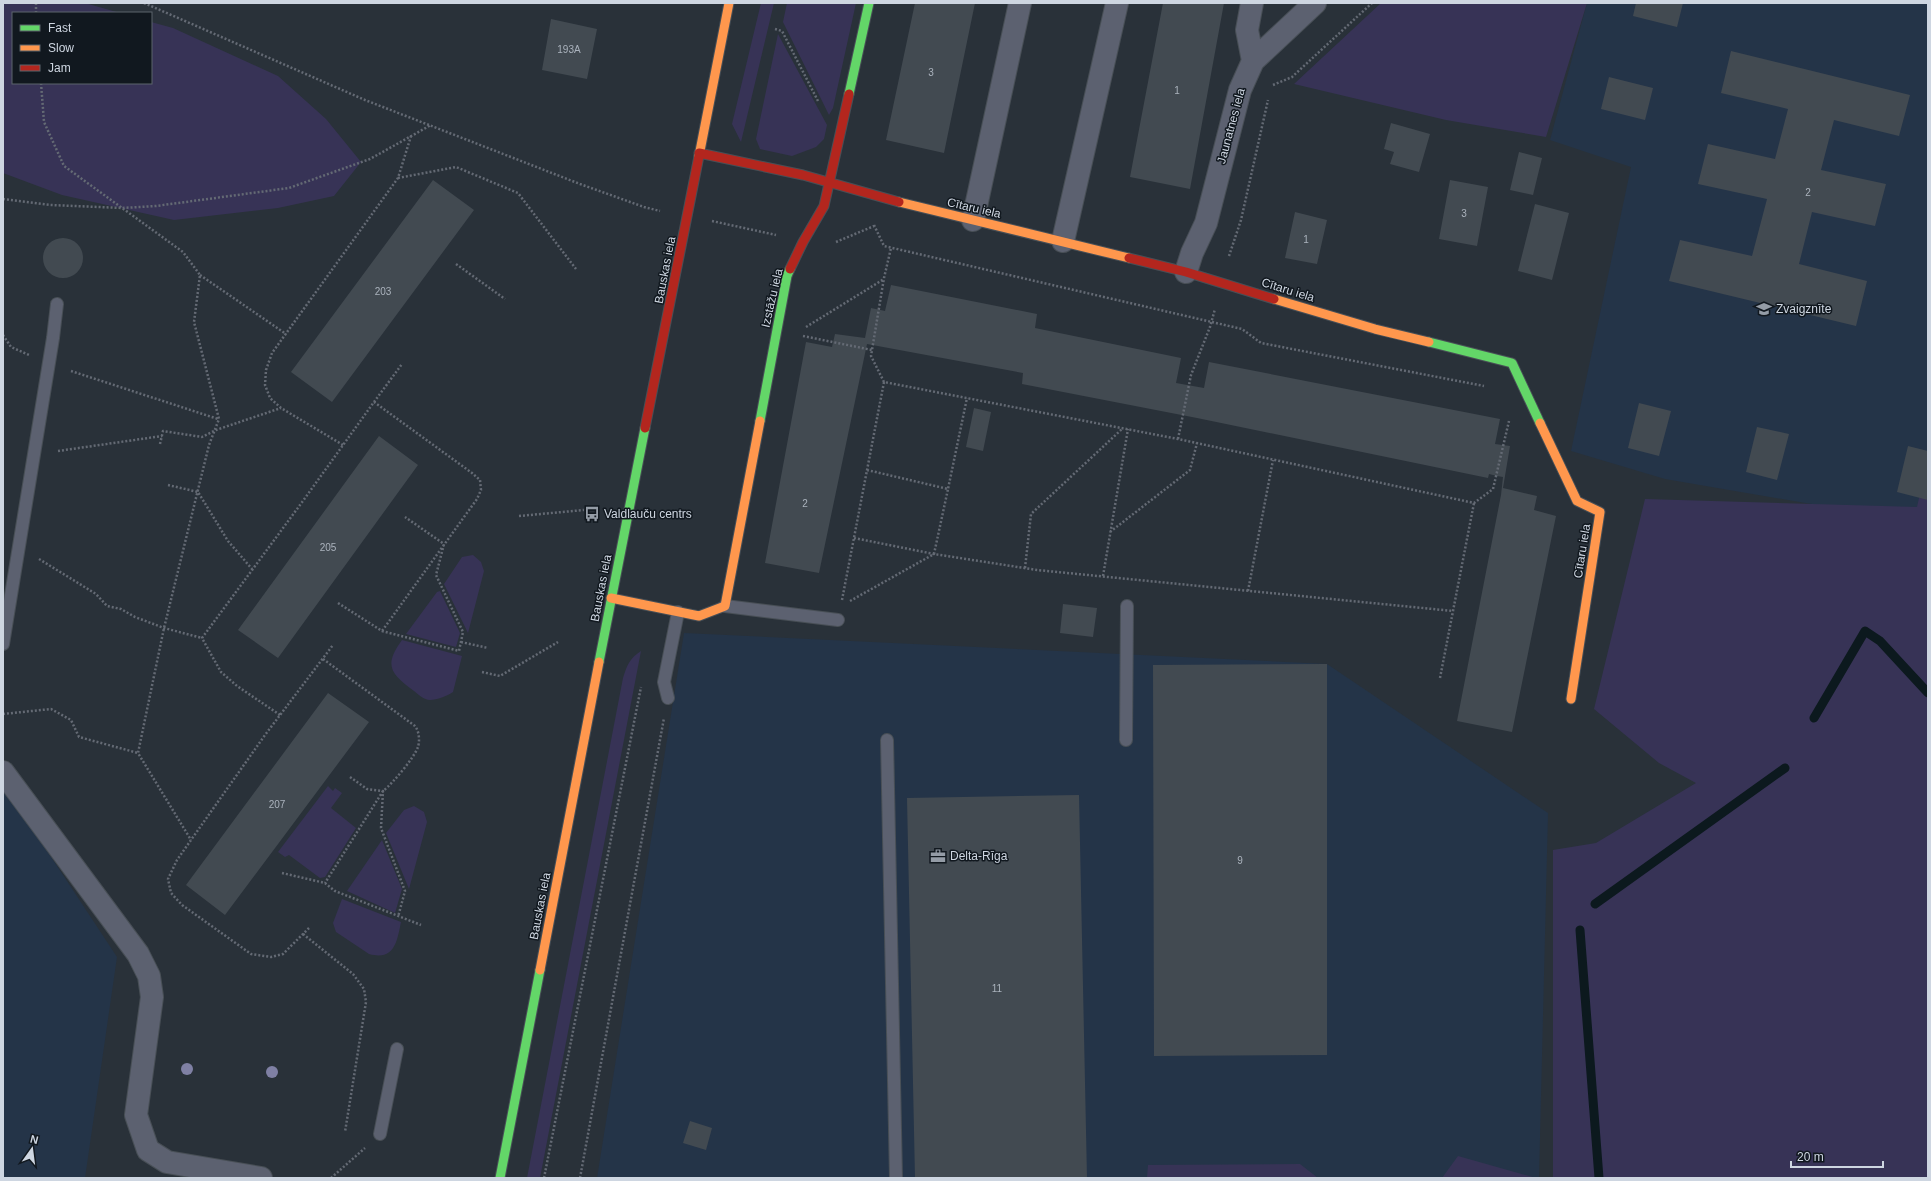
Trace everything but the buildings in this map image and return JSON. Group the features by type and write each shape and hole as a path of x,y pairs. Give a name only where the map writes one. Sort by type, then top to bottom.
{"street":[{"name":"Bauskas iela","path":"500,1178 611,598 729,3"},
{"name":"Izstāžu iela","path":"725,606 787,276 803,242 824,206 869,3"},
{"path":"973,220 1020,3"},
{"path":"1063,241 1117,3"},
{"path":"1252,3 1247,30 1253,61"},
{"name":"Jaunatnes iela","path":"1186,272 1192,253 1206,223 1240,90 1253,61 1315,3"},
{"name":"Cītaru iela","path":"699,153 830,183 874,196 1186,272 1375,329 1512,363 1577,501 1600,512 1571,699"},
{"path":"611,598 699,616 725,606"},
{"path":"3,772 138,954 149,976 152,997 136,1115 148,1150 167,1162 261,1178"}],"lane":[{"path":"3,644 49,364 57,304"},
{"path":"725,606 838,620"},
{"path":"1126,740 1127,606"},
{"path":"668,698 664,682 678,612"},
{"path":"887,740 896,1178"},
{"path":"380,1134 397,1049"}],"path":[{"path":"144,3 365,100 644,207 687,217 733,224 822,248 874,226"},
{"path":"1271,85 1292,77 1372,3"},
{"path":"774,29 782,31 831,125 842,129"},
{"path":"41,84 44,122 64,166 184,252 200,275 286,334"},
{"path":"1178,439 1191,375 1211,322 1232,245 1242,220 1269,93"},
{"path":"3,199 50,204 122,208 156,206 290,188 370,159 431,125"},
{"path":"343,445 281,408 270,398 265,386 266,370 272,353 398,178 411,136"},
{"path":"398,178 456,167 518,193 576,269"},
{"path":"874,196 869,213 884,246 1242,329 1261,343 1489,387"},
{"path":"838,620 884,382 871,356 884,278 891,248"},
{"path":"456,264 505,298"},
{"path":"191,840 138,753 164,628 209,445 219,419 194,322 200,275"},
{"path":"797,332 884,278"},
{"path":"777,329 797,332 803,336 872,350"},
{"path":"3,335 11,347 49,364 219,419"},
{"path":"202,638 402,364"},
{"path":"884,382 1178,439 1474,503"},
{"path":"841,606 934,554 967,398"},
{"path":"374,402 480,480 481,490 477,499 382,631"},
{"path":"160,444 163,431 202,436 281,408"},
{"path":"1440,678 1474,503 1493,489 1510,418"},
{"path":"1025,568 1031,514 1123,429"},
{"path":"1102,576 1128,429"},
{"path":"34,455 162,436"},
{"path":"1110,532 1190,470 1197,443"},
{"path":"1248,591 1273,460"},
{"path":"867,470 948,489"},
{"path":"168,485 198,492 228,541 252,569"},
{"path":"519,516 584,510"},
{"path":"405,517 444,544"},
{"path":"854,538 934,554 1025,568 1453,610"},
{"path":"338,603 382,631 459,651 463,632 436,575 444,544"},
{"path":"19,547 96,594 107,606 121,609 135,617 164,628 202,638 221,672 236,686 280,715"},
{"path":"461,642 488,648"},
{"path":"482,672 500,676 558,642"},
{"path":"309,928 284,954 271,957 251,954 182,906 171,893 168,879 177,860 191,840 280,715 333,645"},
{"path":"323,658 415,726 418,731 418,747 394,782 383,791 324,883"},
{"path":"544,1178 642,683"},
{"path":"580,1178 668,698"},
{"path":"3,714 51,709 71,720 79,737 138,753"},
{"path":"350,777 368,789 383,791"},
{"path":"383,791 381,828 405,890 398,917"},
{"path":"282,873 324,883 335,891 421,925"},
{"path":"303,934 354,974 364,989 366,1002 345,1132"},
{"path":"331,1178 380,1134"}],"shaded area":[{"path":"3,3 85,3 116,12 12,12 12,84 152,84 152,22 173,28 278,76 326,119 361,162 334,196 278,208 174,220 62,195 3,173"},
{"path":"761,3 774,3 741,142 732,124"},
{"path":"787,3 856,3 833,108 829,115 783,22"},
{"path":"1381,3 1587,3 1546,137 1446,120 1294,84"},
{"name":"Zvaigznīte","path":"1587,3 1928,3 1928,524 1665,479 1571,451 1631,167 1550,140"},
{"path":"778,34 827,125 824,139 816,147 792,156 760,149 756,139"},
{"path":"1928,458 1928,1178 1553,1178 1553,850 1596,843 1696,783 1659,763 1594,709 1645,499 1917,507"},
{"path":"473,555 481,562 484,571 468,633 444,584 462,557"},
{"path":"440,591 460,633 456,647 406,634 437,592"},
{"path":"684,633 1327,664 1548,813 1539,1178 597,1178"},
{"path":"402,640 462,656 453,692 439,699 428,700 421,697 400,680 392,669 391,663 396,649"},
{"path":"641,651 540,1178 527,1178 623,678 629,662"},
{"path":"3,784 117,957 85,1178 3,1178"},
{"path":"328,786 333,791 335,788 342,793 331,808 356,828 325,877 320,878 289,855 285,857 278,852"},
{"path":"414,806 424,812 427,822 409,889 386,833 404,810"},
{"path":"382,840 402,889 395,913 347,891"},
{"path":"342,899 401,922 396,942 389,952 384,955 369,954 336,932 333,923"},
{"path":"1458,1156 1536,1178 1442,1178"},
{"path":"1300,1164 1318,1178 1147,1178 1148,1165"}],"waterway":[{"path":"1814,718 1865,631 1880,641 1928,693"},
{"path":"1595,904 1785,768"},
{"path":"1580,930 1599,1178"}],"traffic: fast":[{"path":"849,94 869,3"},
{"path":"760,421 787,276 790,269"},
{"path":"1429,342 1512,363 1540,423"},
{"path":"599,662 645,428"},
{"path":"500,1178 540,970"}],"traffic: slow":[{"path":"699,156 729,3"},
{"path":"899,202 1129,258"},
{"path":"1274,299 1375,329 1429,342"},
{"path":"611,598 699,616 725,606 760,421"},
{"path":"1540,423 1577,501 1600,512 1571,699"},
{"path":"540,970 599,662"}],"traffic: jam":[{"path":"790,269 803,242 824,206 849,94"},
{"path":"699,153 803,175 899,202"},
{"path":"645,428 699,156"},
{"path":"1129,258 1186,272 1274,299"}],"place":[{"name":"Zvaigznīte","path":"1764,309"},
{"name":"Valdlauču centrs","path":"592,514"},
{"name":"Delta-Rīga","path":"938,856"}]}
